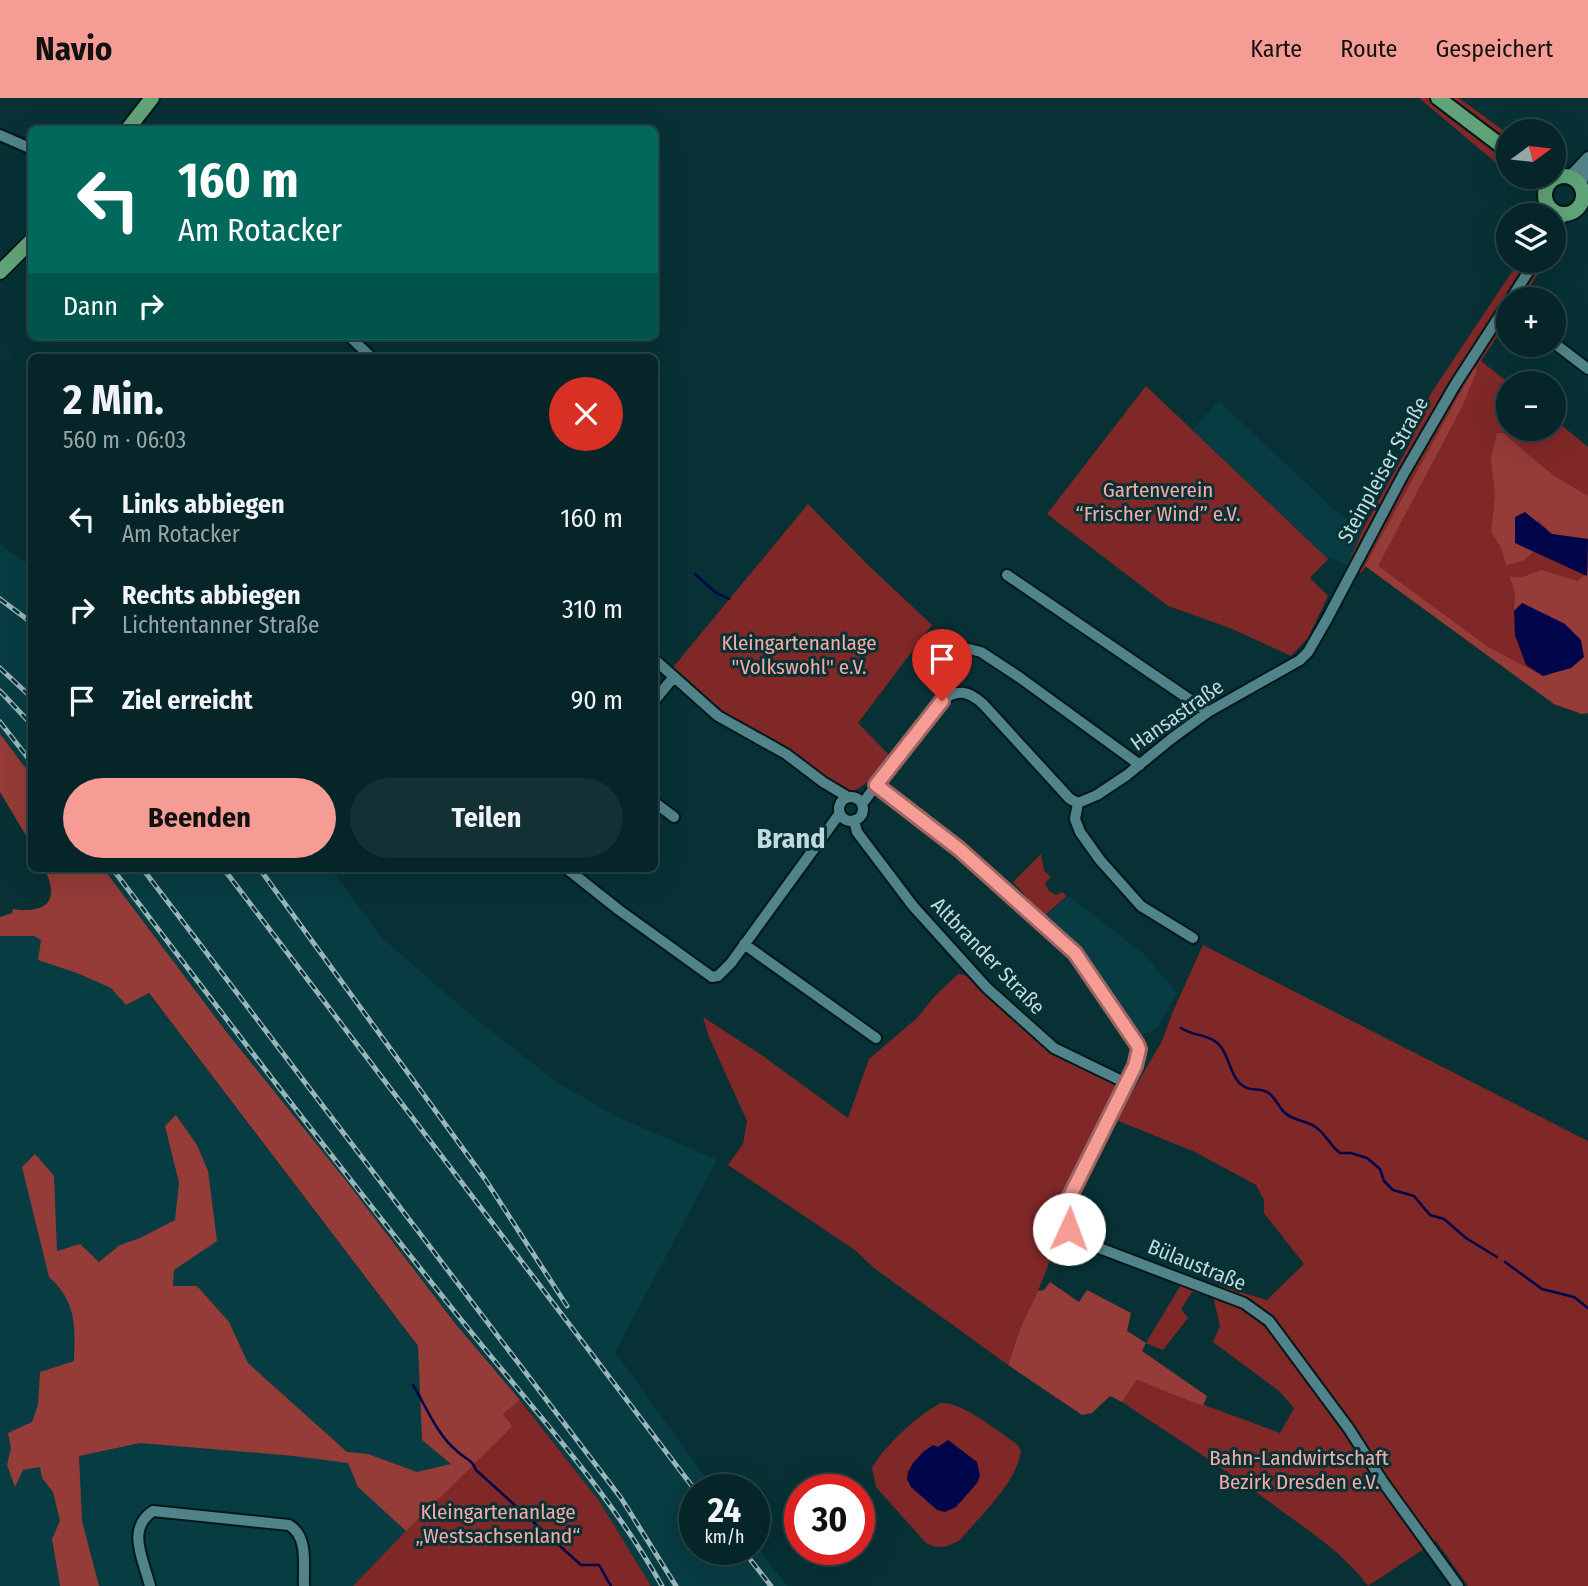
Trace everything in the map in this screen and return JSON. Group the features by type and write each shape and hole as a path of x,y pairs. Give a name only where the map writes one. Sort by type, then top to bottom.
{"main road":[{"path":"130,126 152,98"},
{"path":"1438,98 1496,142"},
{"path":"1551,189 1567,197"},
{"path":"0,272 28,244"}],"street":[{"path":"0,135 28,147"},
{"path":"1567,197 1588,159"},
{"name":"Steinpleiser Straße","path":"1300,660 1308,652 1327,619 1403,475 1455,385 1496,324"},
{"path":"353,340 368,354"},
{"path":"1566,352 1588,369"},
{"path":"1007,575 1209,712"},
{"path":"969,649 981,652 1019,677 1140,765"},
{"name":"Hansastraße","path":"1077,803 1097,795 1209,712 1300,660"},
{"name":"Altbrander Straße","path":"658,663 718,716 786,754 823,782 849,808 858,832 913,906 987,988 1054,1048 1126,1083"},
{"path":"658,696 673,678"},
{"path":"571,872 712,977 718,976 726,970 827,832 876,785 942,701 951,694 963,692 983,704 1070,799 1077,803 1074,812 1077,826 1088,845 1141,906 1193,938"},
{"name":"Bülaustraße","path":"876,785 959,849 1075,953 1137,1044 1139,1049 1135,1066 1067,1202 1065,1215 1069,1229 1075,1237 1086,1243 1244,1303 1269,1321 1349,1429 1383,1482 1458,1586"},
{"path":"658,805 674,817"},
{"path":"744,944 876,1038"},
{"path":"150,1586 136,1531 142,1518 153,1511 289,1525 297,1530 303,1542 304,1586"}],"shaded area":[{"path":"1474,368 1477,370 1463,405 1378,566 1488,647 1543,676 1565,624 1523,603 1514,611 1515,593 1510,577 1523,577 1541,570 1577,581 1588,573 1588,713 1582,714 1554,704 1365,566"},
{"path":"1219,401 1339,514 1364,527 1347,566 1330,557 1328,559 1192,429"},
{"path":"1496,437 1496,441 1512,441 1554,476 1588,496 1588,539 1552,534 1538,520 1515,543 1534,551 1523,561 1506,565 1501,548 1491,531 1495,497 1491,458"},
{"path":"1525,512 1552,534 1588,539 1587,576 1515,543 1515,517"},
{"path":"0,544 28,564 28,771 0,734"},
{"path":"1522,603 1565,624 1581,640 1584,657 1571,668 1543,676 1526,665 1515,635 1514,611"},
{"path":"0,734 28,771 28,839 0,792"},
{"path":"46,872 106,872 228,1034 347,1182 454,1322 520,1400 503,1414 512,1426 507,1432 406,1531 358,1487 348,1463 140,1443 79,1456 82,1521 99,1586 60,1586 52,1539 60,1521 53,1492 42,1478 40,1467 23,1470 15,1487 7,1465 11,1448 8,1433 32,1422 38,1405 40,1372 74,1361 72,1315 65,1296 49,1277 22,1167 35,1154 54,1176 57,1251 80,1244 99,1262 120,1245 175,1220 179,1183 165,1126 176,1115 197,1145 208,1171 217,1241 174,1270 173,1286 197,1286 229,1322 248,1363 347,1452 368,1454 417,1472 451,1464 422,1440 418,1346 149,993 126,1005 111,988 38,960 41,940 34,936 0,936 0,917 12,913 13,909 34,909 47,903 51,889"},
{"path":"106,872 333,872 382,938 472,1016 558,1083 618,1117 717,1160 615,1352 703,1474 679,1474 679,1565 770,1564 787,1586 651,1586 600,1502 528,1409 454,1322 347,1182 228,1034"},
{"path":"1069,896 1144,954 1177,993 1158,1027 1139,1037 1079,954 1042,919"},
{"path":"0,936 34,936 148,993 418,1347 422,1440 462,1473 353,1586 0,1586"},
{"path":"1050,1282 1079,1302 1087,1290 1131,1313 1127,1331 1146,1343 1142,1351 1207,1396 1203,1406 1137,1380 1122,1402 1110,1396 1092,1413 1082,1415 1008,1365 1021,1326 1038,1291 1044,1290"},
{"path":"948,1440 977,1462 980,1476 956,1507 945,1512 937,1510 911,1487 907,1479 913,1463 923,1452"}],"green space":[{"path":"1419,98 1459,98 1496,125 1496,163"},
{"path":"1511,273 1538,273 1530,287 1502,287"},
{"path":"1496,296 1496,338 1481,361 1496,373 1496,441 1566,441 1566,429 1588,447 1588,713 1582,714 1554,704 1366,566 1361,573 1347,566 1364,527 1410,443 1430,395"},
{"name":"Gartenverein “Frischer Wind” e.V.","path":"1146,386 1328,559 1310,578 1328,596 1308,638 1291,656 1230,628 1168,606 1047,514"},
{"name":"Kleingartenanlage \"Volkswohl\" e.V.","path":"808,504 932,625 858,723 889,755 866,783 847,793 720,715 670,671"},
{"path":"1041,854 1044,871 1051,877 1045,883 1049,891 1056,895 1062,892 1067,896 1044,916 1013,882"},
{"name":"Bahn-Landwirtschaft Bezirk Dresden e.V.","path":"1203,945 1588,1141 1588,1586 1468,1586 1436,1541 1368,1586 1349,1564 1317,1537 1122,1402 1137,1380 1280,1433 1294,1408 1279,1391 1213,1342 1220,1326 1213,1296 1192,1292 1181,1309 1188,1318 1163,1350 1146,1343 1186,1276 1267,1300 1304,1264 1264,1213 1264,1200 1256,1185 1195,1152 1116,1120 1162,1041"},
{"path":"958,974 968,976 1058,1054 1121,1085 1092,1148 1052,1221 1064,1223 1063,1227 1021,1326 1008,1365 874,1268 855,1250 728,1165 743,1144 747,1121 709,1037 703,1017 763,1056 848,1118 869,1059 917,1018"},
{"name":"Kleingartenanlage „Westsachsenland“","path":"520,1400 600,1502 651,1586 353,1586 449,1486 507,1432 511,1426 503,1414"},
{"path":"941,1403 959,1407 1016,1443 1021,1450 1013,1474 1005,1486 960,1540 948,1546 939,1547 926,1543 876,1487 872,1468 903,1431"}],"waterway":[{"path":"695,574 715,592 729,599"},
{"path":"1181,1028 1221,1046 1236,1078 1245,1087 1270,1094 1287,1115 1318,1129 1340,1153 1367,1158 1380,1169 1384,1181 1393,1190 1414,1196 1430,1215 1444,1219 1466,1238 1497,1257"},
{"path":"1505,1262 1542,1289 1574,1297 1588,1308"},
{"path":"413,1385 438,1429 450,1444 581,1565 599,1565 611,1586"}],"railway":[{"path":"0,599 28,620"},
{"path":"0,668 28,694"},
{"path":"0,691 28,721"},
{"path":"0,722 28,758"},
{"path":"115,872 368,1202 591,1479 640,1549 662,1586"},
{"path":"145,872 621,1498 676,1586"},
{"path":"226,872 683,1474"},
{"path":"262,872 485,1179 567,1306"},
{"path":"755,1565 771,1586"}],"district":[{"name":"Brand","path":"791,838"}],"route":[{"path":"942,701 876,785 959,849 1075,953 1139,1049 1135,1066 1103,1134 1067,1202 1065,1215 1069,1229"}]}
